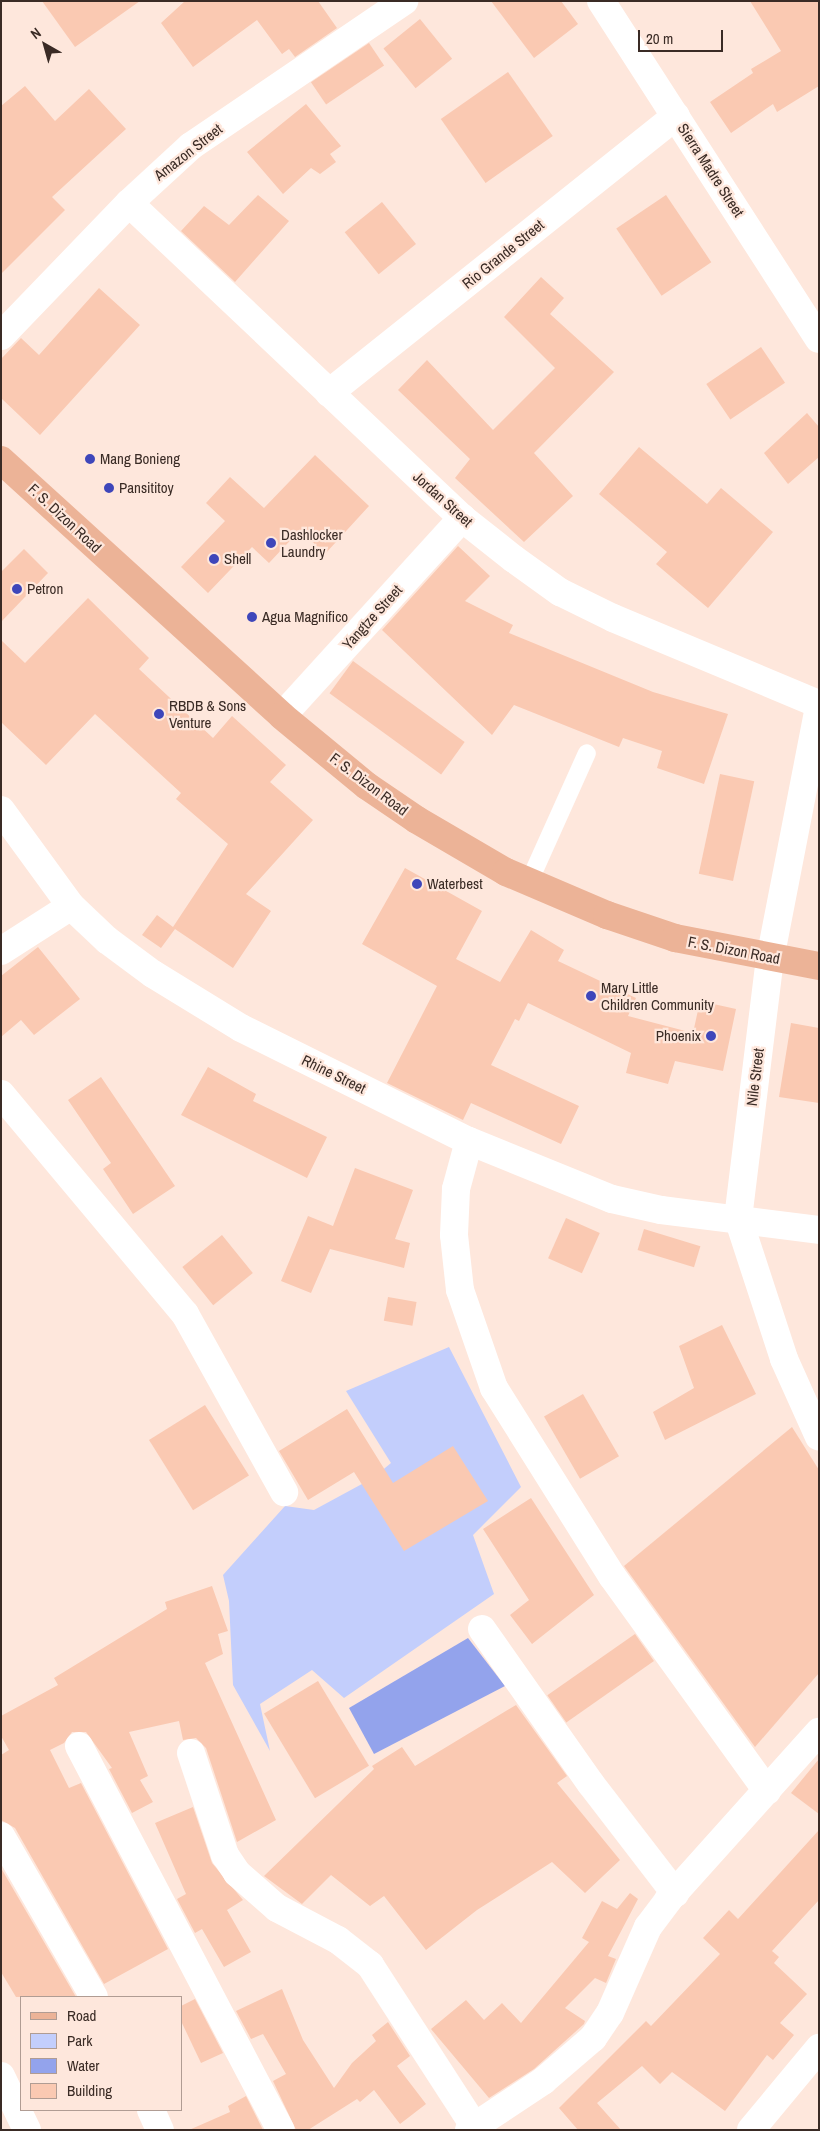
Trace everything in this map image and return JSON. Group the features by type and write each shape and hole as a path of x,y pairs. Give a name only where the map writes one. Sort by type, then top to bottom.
{"main road":[{"name":"F. S. Dizon Road","path":"1,460 282,716 396,806 529,882 676,938 770,958 819,966"}],"street":[{"name":"Amazon Street","path":"1,336 129,203 191,146 404,1"},
{"name":"Sierra Madre Street","path":"602,1 819,339"},
{"name":"Rio Grande Street","path":"329,393 676,116"},
{"name":"Jordan Street","path":"129,203 462,518 560,592 819,706"},
{"name":"Yangtze Street","path":"282,716 462,518"},
{"name":"Nile Street","path":"819,706 770,958 738,1218 784,1359 819,1437"},
{"name":"Rhine Street","path":"1,810 71,906 107,940 153,974 241,1028 469,1141 612,1198 661,1210 738,1218 819,1230"},
{"path":"1,951 71,906"},
{"path":"1,1094 185,1314 284,1492"},
{"path":"469,1141 456,1189 454,1236 460,1290 494,1388 612,1576 767,1791"},
{"path":"482,1629 591,1784 675,1892"},
{"path":"191,1753 225,1855 237,1873 277,1908 338,1940 370,1965 472,2128 543,2081 593,2038 610,2013 648,1927 675,1892 819,1732"},
{"path":"79,1746 281,2130"},
{"path":"1,1836 93,1996"},
{"path":"750,2130 819,2048"},
{"path":"1,2076 27,2130"},
{"path":"150,2111 160,2130"}],"lane":[{"path":"529,882 587,753"}],"green space":[{"path":"449,1347 521,1487 473,1535 494,1594 344,1698 312,1670 260,1704 270,1751 233,1685 229,1601 223,1575 285,1506 314,1510 373,1478 391,1463 346,1391"}],"water":[{"path":"468,1638 505,1686 374,1754 349,1708"}],"building":[{"path":"42,1 140,1 75,47"},
{"path":"185,1 318,1 337,28 295,57 289,49 282,54 257,20 193,67 161,23"},
{"path":"491,1 561,1 578,24 534,58"},
{"path":"750,1 819,1 819,86 777,112 773,104 731,133 710,102 753,73 751,69 781,51"},
{"path":"420,19 452,59 416,88 383,49"},
{"path":"369,43 384,65 326,105 311,82"},
{"path":"508,72 553,136 486,183 441,119"},
{"path":"25,86 55,121 89,89 126,129 52,197 65,210 1,274 1,106"},
{"path":"306,104 341,146 330,154 336,162 320,174 311,168 283,194 247,152"},
{"path":"258,195 289,221 235,282 181,231 204,206 229,225"},
{"path":"666,195 711,262 662,296 616,229"},
{"path":"382,202 416,244 379,274 345,232"},
{"path":"541,277 564,298 550,314 614,372 534,453 573,496 524,542 455,478 470,459 398,390 427,360 493,430 555,368 504,317"},
{"path":"99,288 140,325 40,435 1,398 1,359 21,338 39,355"},
{"path":"761,347 785,383 730,420 706,384"},
{"path":"807,413 819,427 819,457 788,484 764,453"},
{"path":"639,447 707,504 721,488 773,532 708,608 656,564 667,552 599,494"},
{"path":"315,455 369,506 325,554 300,530 269,563 252,547 208,593 181,567 225,521 206,503 230,477 264,508"},
{"path":"458,546 490,576 465,601 513,625 509,633 653,692 728,714 704,784 657,768 662,751 623,738 619,747 514,705 492,735 382,630"},
{"name":"Petron","path":"24,549 48,573 1,622 1,572"},
{"path":"88,598 149,658 139,669 213,738 232,716 286,765 270,782 313,820 246,894 271,911 233,968 175,929 161,948 142,935 157,915 173,927 228,844 176,799 181,793 95,714 46,765 1,722 1,640 25,663"},
{"path":"353,661 465,742 441,774 329,693"},
{"path":"720,774 754,781 733,881 699,874"},
{"path":"405,868 482,911 456,959 500,982 531,930 564,950 558,961 636,998 628,1016 693,1033 700,1001 736,1009 723,1071 675,1061 668,1084 626,1073 631,1053 528,1003 519,1021 515,1019 491,1065 579,1106 561,1144 471,1103 463,1120 387,1083 437,986 362,944"},
{"path":"38,947 80,999 34,1035 21,1020 1,1037 1,976"},
{"path":"791,1023 819,1028 819,1103 779,1097"},
{"path":"208,1067 256,1094 253,1101 327,1137 307,1178 181,1115"},
{"path":"101,1077 175,1186 133,1214 103,1169 111,1163 68,1100"},
{"path":"355,1168 413,1190 395,1239 410,1243 404,1268 330,1249 311,1293 281,1281 308,1216 333,1226"},
{"path":"566,1218 600,1233 582,1273 548,1258"},
{"path":"644,1229 700,1246 694,1267 638,1250"},
{"path":"222,1235 253,1273 213,1305 182,1267"},
{"path":"388,1297 417,1302 412,1326 384,1321"},
{"path":"722,1325 756,1394 665,1440 653,1412 694,1388 679,1346"},
{"path":"583,1394 619,1456 580,1479 544,1416"},
{"path":"205,1405 249,1475 193,1510 149,1440"},
{"path":"347,1409 393,1483 453,1446 488,1501 404,1551 354,1472 308,1500 279,1451"},
{"path":"792,1427 819,1470 819,1673 755,1747 624,1566"},
{"path":"531,1498 594,1595 532,1644 510,1615 529,1600 483,1529"},
{"path":"212,1586 228,1631 218,1634 223,1654 205,1663 276,1820 237,1842 206,1748 196,1738 183,1740 179,1721 129,1732 148,1776 140,1780 153,1802 132,1813 109,1769 112,1768 86,1732 72,1732 64,1743 50,1750 69,1788 81,1783 168,1949 104,1984 15,1828 1,1820 1,1755 9,1750 1,1736 1,1716 58,1685 54,1678 167,1609 165,1602"},
{"path":"635,1634 654,1661 566,1722 547,1695"},
{"path":"318,1681 369,1766 315,1798 264,1713"},
{"path":"516,1705 567,1776 557,1783 620,1860 585,1893 552,1862 477,1910 426,1950 384,1896 370,1906 331,1875 302,1904 264,1876 374,1769 372,1766 402,1747 415,1766"},
{"path":"819,1759 819,1814 791,1793"},
{"path":"193,1807 212,1863 243,1900 227,1910 251,1952 224,1967 202,1929 195,1933 177,1899 186,1894 155,1823"},
{"path":"819,1830 819,1900 772,1951 779,1957 774,1963 807,1994 780,2023 794,2035 773,2060 767,2055 725,2111 672,2072 660,2084 642,2066 597,2103 621,2130 578,2130 559,2108 646,2021 651,2026 720,1954 703,1938 729,1910 738,1919"},
{"path":"1,1868 75,1996 16,1997 1,1972"},
{"path":"630,1893 638,1899 608,1956 616,1959 606,1983 595,1978 565,2008 585,2021 584,2024 534,2069 489,2098 431,2029 466,2000 484,2020 502,2003 521,2023 589,1942 582,1938 602,1901 617,1909"},
{"path":"282,1989 303,2040 334,2088 352,2063 376,2041 372,2035 388,2022 410,2056 397,2066 426,2104 400,2124 374,2090 360,2102 357,2099 308,2130 296,2130 273,2081 286,2074 263,2034 251,2039 236,2011"},
{"path":"195,1999 223,2053 201,2063 182,2023 182,2006"},
{"path":"246,2096 263,2130 189,2130 230,2112 228,2106"}],"place":[{"name":"Mang Bonieng","path":"90,459"},
{"name":"Pansititoy","path":"109,488"},
{"name":"Dashlocker Laundry","path":"271,543"},
{"name":"Shell","path":"214,559"},
{"name":"Petron","path":"17,589"},
{"name":"Agua Magnifico","path":"252,617"},
{"name":"RBDB & Sons Venture","path":"159,714"},
{"name":"Waterbest","path":"417,884"},
{"name":"Mary Little Children Community","path":"591,996"},
{"name":"Phoenix","path":"711,1036"}]}
